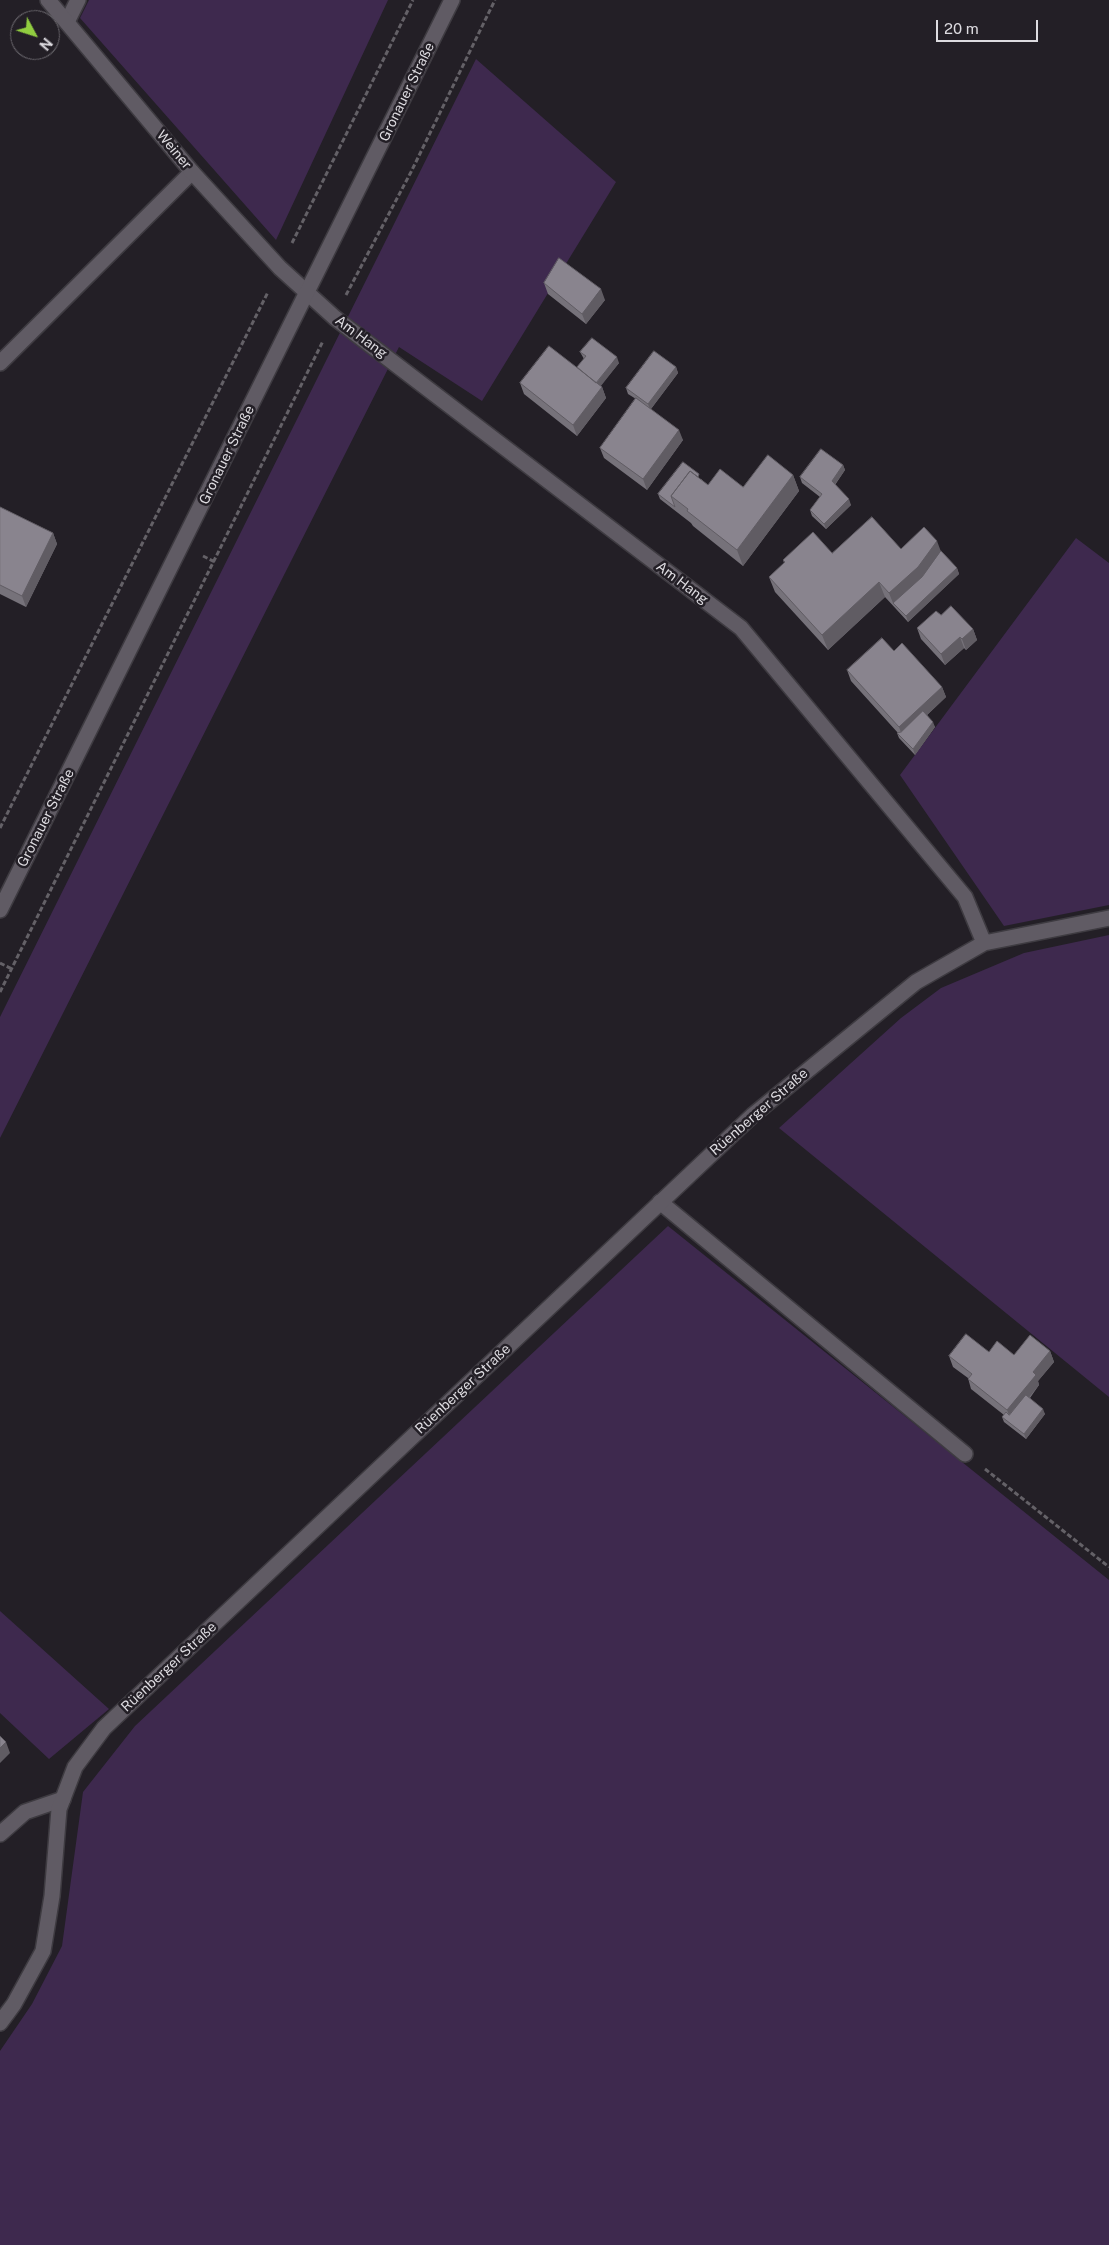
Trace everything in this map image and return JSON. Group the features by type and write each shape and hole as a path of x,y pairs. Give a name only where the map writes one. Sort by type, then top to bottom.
{"street":[{"name":"Weiner","path":"48,0 192,172 280,268 307,294"},
{"path":"68,22 78,0"},
{"name":"Gronauer Straße","path":"0,910 452,0"},
{"path":"0,363 192,172"},
{"name":"Am Hang","path":"307,294 335,318 741,628 965,897 984,943"},
{"name":"Rüenberger Straße","path":"0,2023 14,2004 43,1952 52,1896 58,1809 75,1767 104,1728 753,1115 916,982 984,943 1109,918"},
{"path":"660,1202 965,1454"},
{"path":"0,1834 25,1812 63,1799"}],"path":[{"path":"0,828 413,0"},
{"path":"0,992 335,318 411,172 496,0"},
{"path":"0,964 12,969"},
{"path":"965,1454 1109,1567"}],"shaded area":[{"path":"89,0 388,0 276,240 80,18"},
{"path":"476,59 616,182 482,401 399,347 0,1138 0,1017"},
{"path":"1076,538 1109,563 1109,905 1004,926 900,775"},
{"path":"1109,935 1109,1397 779,1128 901,1018 941,988 1024,953"},
{"path":"668,1226 1109,1580 1109,2245 0,2245 0,2051 32,2004 62,1946 83,1792 135,1726"},
{"path":"0,1611 109,1709 49,1759 0,1713"}],"building":[{"path":"559,258 601,289 582,314 544,283"},
{"path":"592,338 617,357 596,383 577,367 586,356 580,352"},
{"path":"549,346 602,387 573,425 520,383"},
{"path":"654,351 676,367 648,404 626,388"},
{"path":"636,398 679,430 643,479 600,448"},
{"path":"821,449 843,465 832,481 849,499 824,524 810,510 822,494 800,477"},
{"path":"768,455 793,475 737,550 671,496 690,471 708,485 720,469 743,487"},
{"path":"683,462 699,474 698,477 690,471 671,496 675,507 658,494"},
{"path":"0,507 53,533 22,596 0,585"},
{"path":"872,517 901,549 924,527 937,541 918,567 889,593 879,582 822,635 769,577 785,562 783,560 813,532 832,553"},
{"path":"941,551 957,568 906,616 893,603 922,577"},
{"path":"951,606 973,629 962,639 960,637 941,654 917,628 936,611 941,615"},
{"path":"882,638 894,651 902,643 942,687 899,727 847,670"},
{"path":"923,711 933,722 913,749 897,733 901,732"},
{"path":"966,1334 989,1352 997,1341 1014,1355 1030,1335 1050,1351 1033,1372 1036,1375 1007,1410 968,1379 972,1374 949,1356"},
{"path":"1026,1395 1043,1409 1024,1434 1002,1417 1006,1412 1009,1415"},
{"path":"0,1736 6,1742 0,1748"}]}
